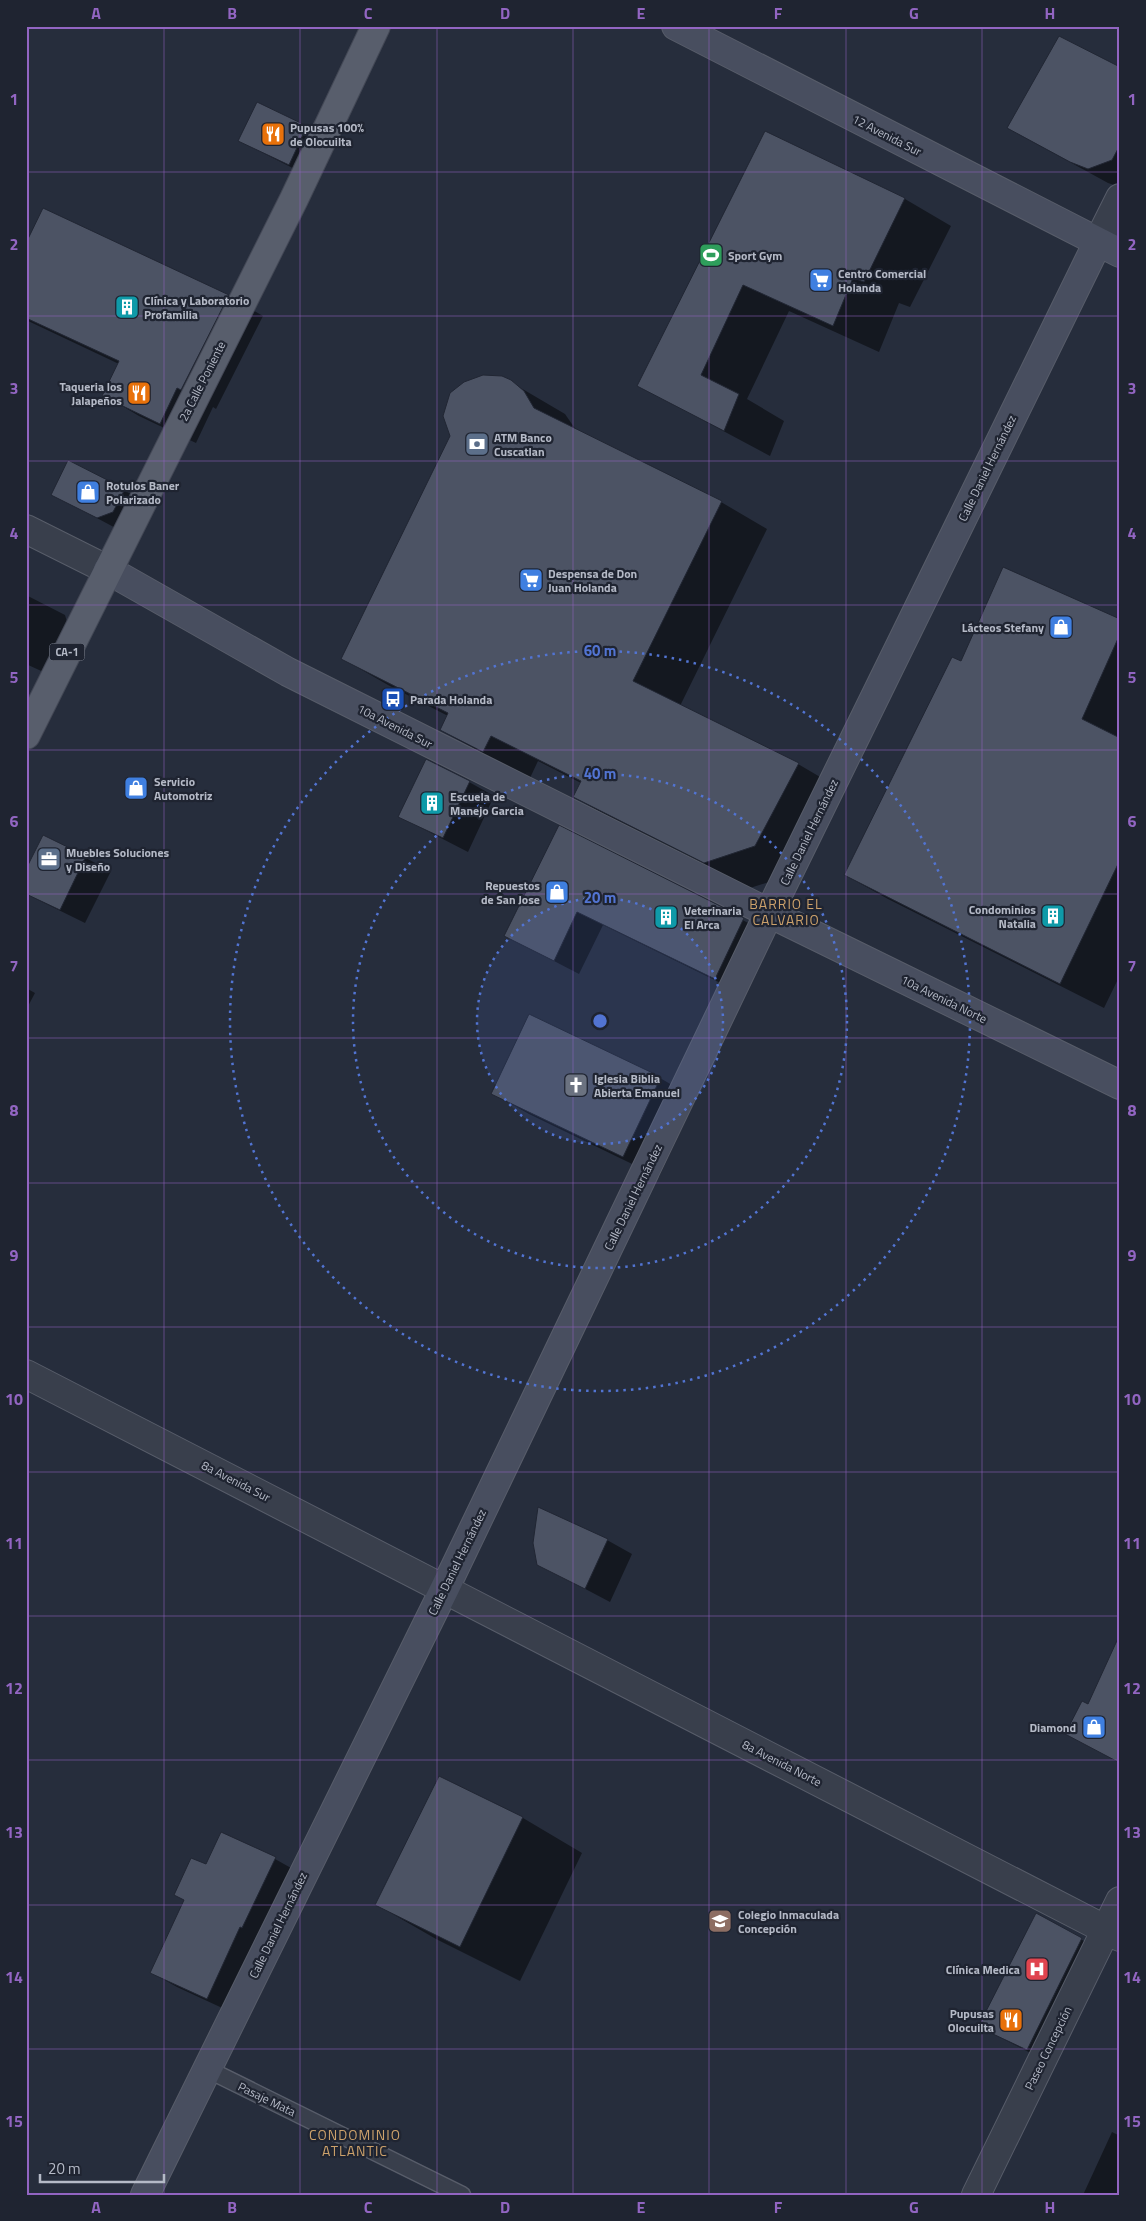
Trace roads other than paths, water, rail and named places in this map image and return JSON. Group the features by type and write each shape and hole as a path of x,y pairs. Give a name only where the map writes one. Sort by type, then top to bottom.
{"main road":[{"name":"2a Calle Poniente","path":"26,735 294,199 376,26"}],"street":[{"name":"12 Avenida Sur","path":"676,26 1109,248"},
{"name":"Calle Daniel Hernández","path":"145,2195 445,1588 769,914 1109,248 1120,198"},
{"name":"10a Avenida Sur","path":"26,529 108,570 288,672 769,914"},
{"name":"10a Avenida Norte","path":"769,914 1120,1085"},
{"name":"8a Avenida Sur","path":"26,1374 445,1588"},
{"name":"8a Avenida Norte","path":"445,1588 1113,1934"},
{"name":"Paseo Concepción","path":"976,2195 1113,1934 1120,1902"}],"lane":[{"name":"Pasaje Mata","path":"207,2069 462,2195"}],"place":[{"name":"Pupusas 100% de Olocuilta","path":"273,134"},
{"name":"Sport Gym","path":"711,255"},
{"name":"Centro Comercial Holanda","path":"821,280"},
{"name":"Clínica y Laboratorio Profamilia","path":"127,307"},
{"name":"Taqueria los Jalapeños","path":"139,393"},
{"name":"ATM Banco Cuscatlan","path":"477,444"},
{"name":"Rotulos Baner Polarizado","path":"88,492"},
{"name":"Despensa de Don Juan Holanda","path":"531,580"},
{"name":"Lácteos Stefany","path":"1061,627"},
{"name":"Parada Holanda","path":"393,699"},
{"name":"Servicio Automotriz","path":"136,788"},
{"name":"Escuela de Manejo Garcia","path":"432,803"},
{"name":"Muebles Soluciones y Diseño","path":"49,859"},
{"name":"Repuestos de San Jose","path":"557,892"},
{"name":"Condominios Natalia","path":"1053,916"},
{"name":"Veterinaria El Arca","path":"666,917"},
{"name":"Iglesia Biblia Abierta Emanuel","path":"576,1085"},
{"name":"Diamond","path":"1094,1727"},
{"name":"Colegio Inmaculada Concepción","path":"720,1921"},
{"name":"Clínica Medica","path":"1037,1969"},
{"name":"Pupusas Olocuilta","path":"1011,2020"}],"district":[{"name":"BARRIO EL CALVARIO","path":"786,912"},
{"name":"CONDOMINIO ATLANTIC","path":"355,2142"}]}
